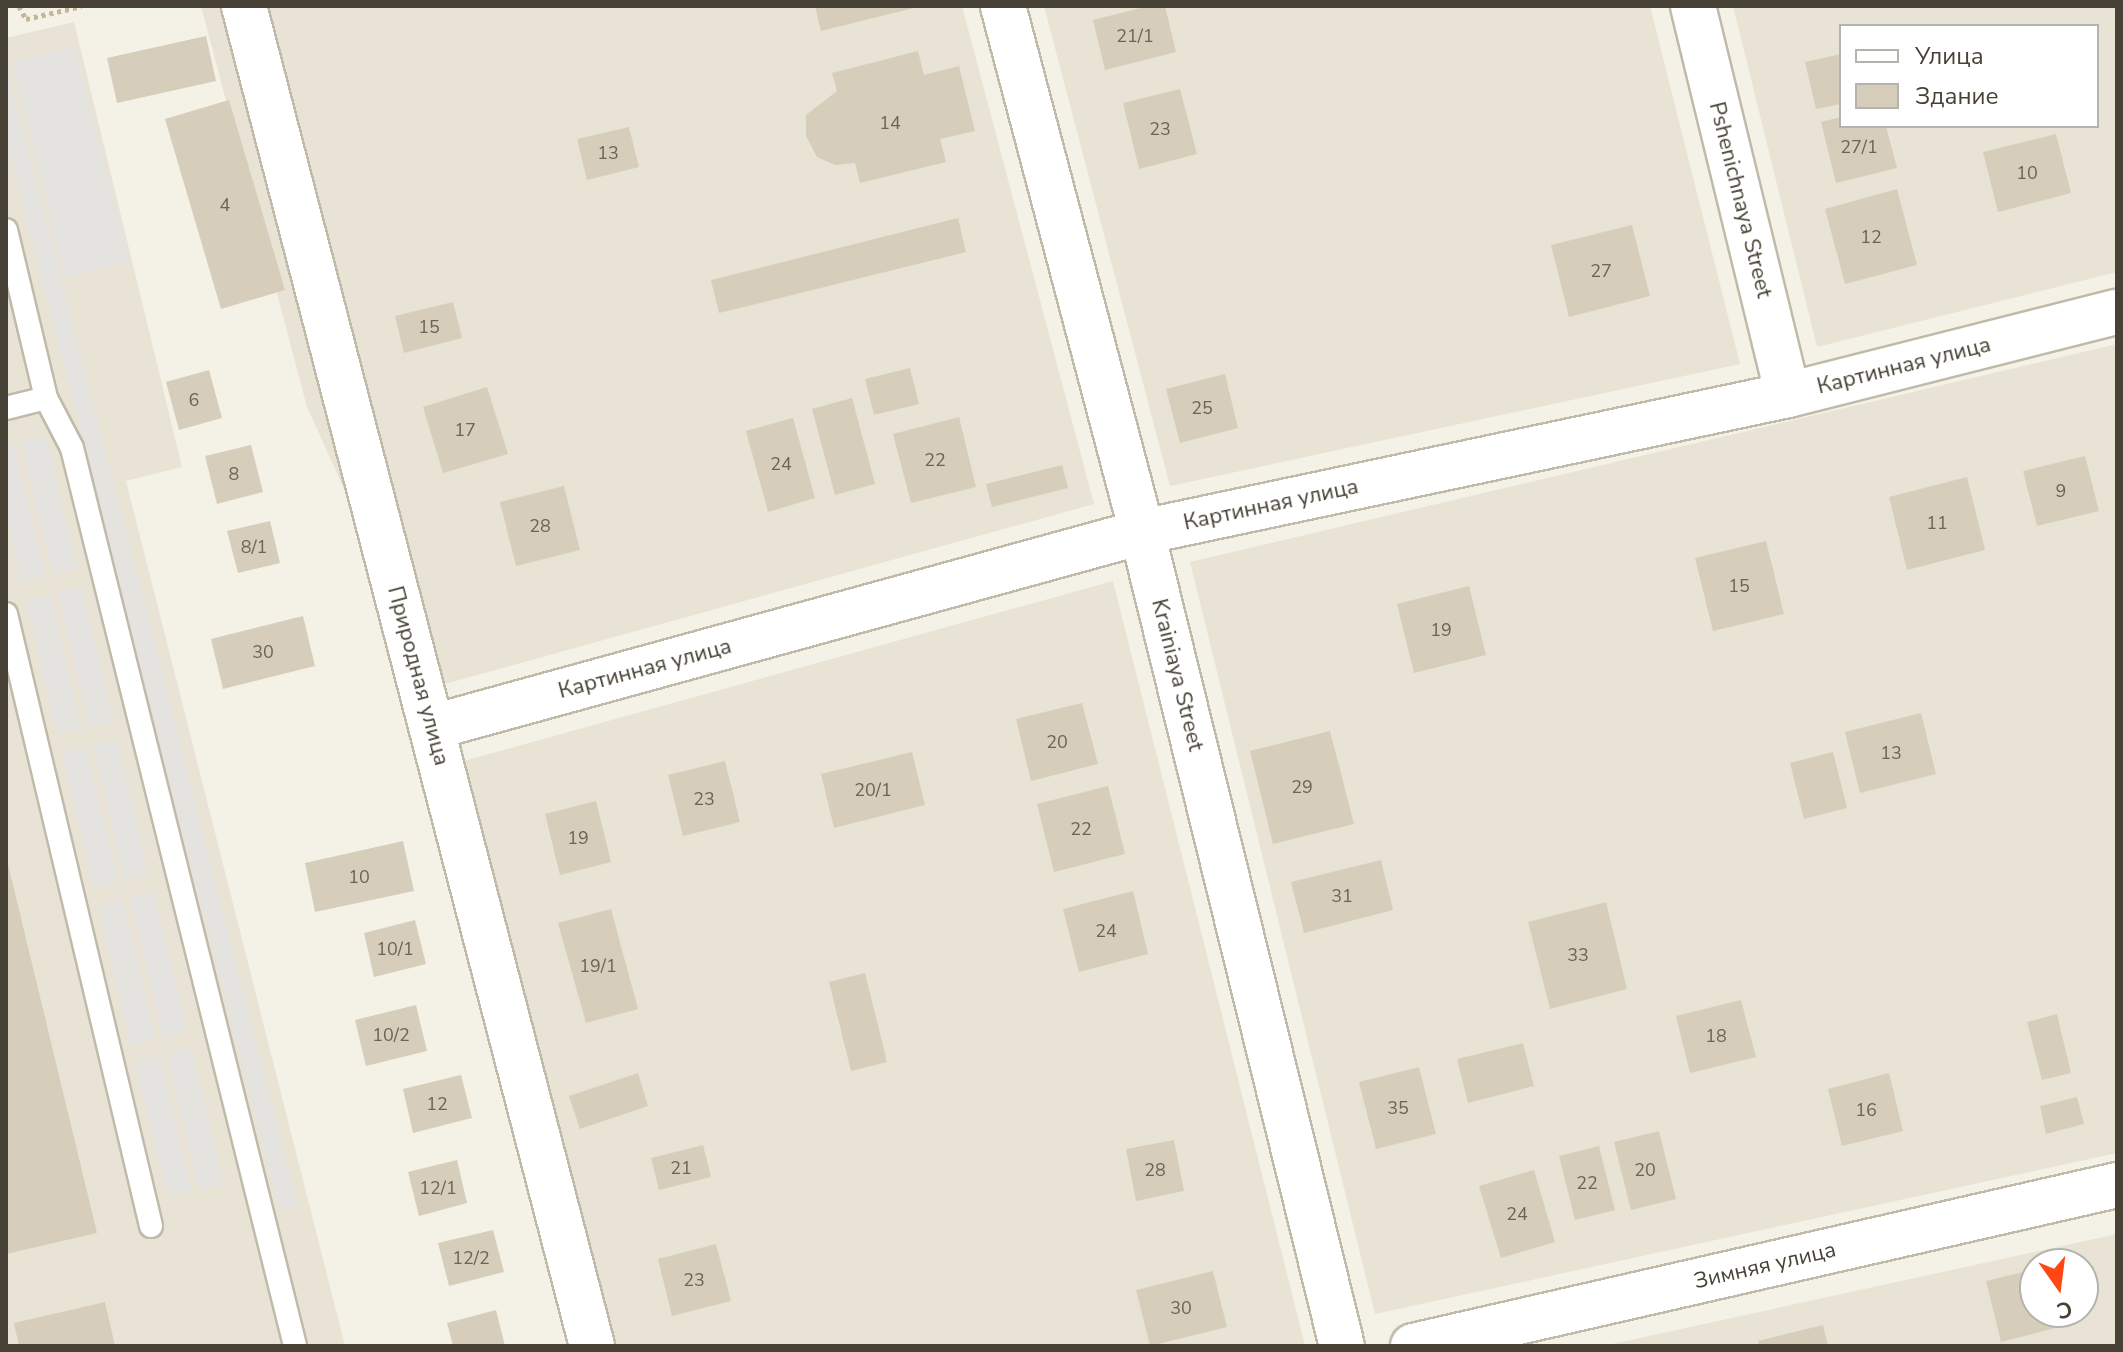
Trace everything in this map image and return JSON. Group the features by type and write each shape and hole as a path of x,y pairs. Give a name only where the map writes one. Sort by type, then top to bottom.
{"street":[{"name":"Природная улица","path":"244,6 342,401 433,727 592,1346"},
{"name":"Krainiaya Street","path":"1003,6 1142,532 1342,1346"},
{"name":"Pshenichnaya Street","path":"1693,6 1788,395"},
{"name":"Картинная улица","path":"433,727 1142,532 1788,395 2117,312"},
{"name":"Зимняя улица","path":"1413,1346 2117,1185"}],"lane":[{"path":"6,230 46,398 72,448 295,1346"},
{"path":"6,408 46,398"},
{"path":"6,614 151,1226"}],"path":[{"path":"19,6 26,19 82,6"}],"shaded area":[{"path":"201,6 962,6 1094,504 434,687 307,407"},
{"path":"1044,6 1650,6 1740,364 1170,486"},
{"path":"1733,6 2117,6 2117,272 1817,347"},
{"path":"74,22 182,467 126,481 345,1346 6,1346 6,38"},
{"path":"75,46 130,261 65,277 11,62"},
{"path":"6,63 298,1206 279,1211 6,139"},
{"path":"2117,344 2117,1153 1375,1314 1190,562"},
{"path":"46,436 77,569 53,575 21,442"},
{"path":"14,443 46,576 21,583 6,518 6,445"},
{"path":"1113,581 1305,1346 614,1346 460,762"},
{"path":"81,587 113,721 89,727 57,592"},
{"path":"50,594 82,728 57,734 26,600"},
{"path":"117,739 149,874 125,880 93,744"},
{"path":"86,746 119,882 94,888 62,752"},
{"path":"154,891 187,1032 163,1038 129,896"},
{"path":"122,898 156,1039 131,1046 98,904"},
{"path":"191,1048 224,1184 199,1190 167,1054"},
{"path":"160,1056 192,1191 168,1197 135,1061"},
{"path":"2117,1234 2117,1346 1603,1346 2019,1255 2019,1328 2099,1328 2099,1248 2053,1248"}],"building":[{"path":"815,6 918,6 918,7 821,31"},
{"path":"1149,6 1165,6 1176,52 1105,70 1093,20"},
{"path":"206,36 216,81 117,103 107,58"},
{"path":"918,51 924,75 959,66 975,131 940,139 946,162 860,183 855,163 835,165 817,157 806,136 806,115 837,91 832,73"},
{"path":"1839,54 1839,104 1816,109 1805,62"},
{"path":"1180,89 1197,154 1139,169 1123,103"},
{"path":"229,100 285,290 221,309 165,119"},
{"path":"1839,118 1839,128 1887,128 1897,168 1836,183 1821,122"},
{"path":"629,127 639,167 587,180 577,139"},
{"path":"2056,134 2071,193 1998,212 1983,152"},
{"path":"1897,189 1917,265 1845,284 1825,209"},
{"path":"958,218 966,252 719,313 711,280"},
{"path":"1632,225 1650,296 1569,317 1551,245"},
{"path":"453,302 462,338 404,353 395,316"},
{"path":"910,368 919,404 874,415 865,379"},
{"path":"209,370 222,418 179,430 166,382"},
{"path":"1225,374 1238,428 1180,443 1166,389"},
{"path":"487,387 508,454 443,473 423,407"},
{"path":"852,398 875,484 835,495 812,409"},
{"path":"959,417 976,487 911,503 893,434"},
{"path":"793,418 815,498 768,512 746,431"},
{"path":"251,445 263,492 217,504 205,456"},
{"path":"2085,456 2099,511 2037,526 2023,471"},
{"path":"1062,465 1068,488 992,507 986,484"},
{"path":"1967,477 1985,550 1907,570 1889,497"},
{"path":"564,486 580,550 516,566 500,502"},
{"path":"270,521 280,563 238,573 227,531"},
{"path":"1766,541 1784,614 1713,631 1695,558"},
{"path":"1469,586 1486,655 1414,673 1397,604"},
{"path":"303,616 315,666 223,689 211,639"},
{"path":"1082,703 1098,764 1031,781 1016,719"},
{"path":"1921,713 1936,774 1860,793 1845,732"},
{"path":"1330,731 1354,824 1273,844 1250,751"},
{"path":"912,752 925,805 834,828 821,774"},
{"path":"1833,752 1847,808 1804,819 1790,763"},
{"path":"725,761 740,822 683,836 668,775"},
{"path":"1108,786 1125,854 1054,872 1037,804"},
{"path":"596,801 611,862 560,875 545,814"},
{"path":"403,841 414,891 315,912 305,863"},
{"path":"6,856 97,1233 6,1254"},
{"path":"1381,860 1393,910 1304,933 1291,882"},
{"path":"1133,891 1148,954 1079,972 1063,909"},
{"path":"1606,902 1627,989 1550,1009 1528,922"},
{"path":"611,909 638,1009 586,1023 558,923"},
{"path":"415,920 426,964 374,977 364,933"},
{"path":"865,973 887,1062 851,1071 829,982"},
{"path":"1741,1000 1756,1057 1690,1073 1676,1016"},
{"path":"416,1005 427,1051 366,1066 355,1020"},
{"path":"2057,1014 2071,1073 2042,1080 2027,1022"},
{"path":"1523,1043 1534,1086 1468,1103 1457,1059"},
{"path":"1419,1067 1436,1134 1376,1149 1359,1082"},
{"path":"638,1073 648,1106 580,1129 569,1096"},
{"path":"1889,1073 1903,1131 1842,1146 1828,1089"},
{"path":"461,1075 472,1118 413,1133 403,1089"},
{"path":"2077,1097 2084,1124 2046,1134 2040,1106"},
{"path":"1659,1131 1676,1199 1631,1210 1614,1142"},
{"path":"1174,1140 1184,1191 1136,1201 1126,1149"},
{"path":"703,1145 711,1177 659,1190 651,1158"},
{"path":"1599,1146 1615,1210 1575,1220 1559,1156"},
{"path":"457,1160 467,1203 419,1216 408,1172"},
{"path":"1534,1170 1555,1242 1501,1258 1479,1186"},
{"path":"493,1230 504,1272 449,1286 438,1243"},
{"path":"716,1244 731,1301 672,1316 658,1259"},
{"path":"1213,1271 1227,1327 1150,1346 1136,1290"},
{"path":"2019,1273 2019,1328 2055,1328 2001,1342 1986,1281"},
{"path":"105,1302 115,1346 19,1346 14,1323"},
{"path":"496,1310 505,1346 453,1346 447,1323"},
{"path":"1823,1325 1828,1346 1759,1346 1758,1341"}]}
